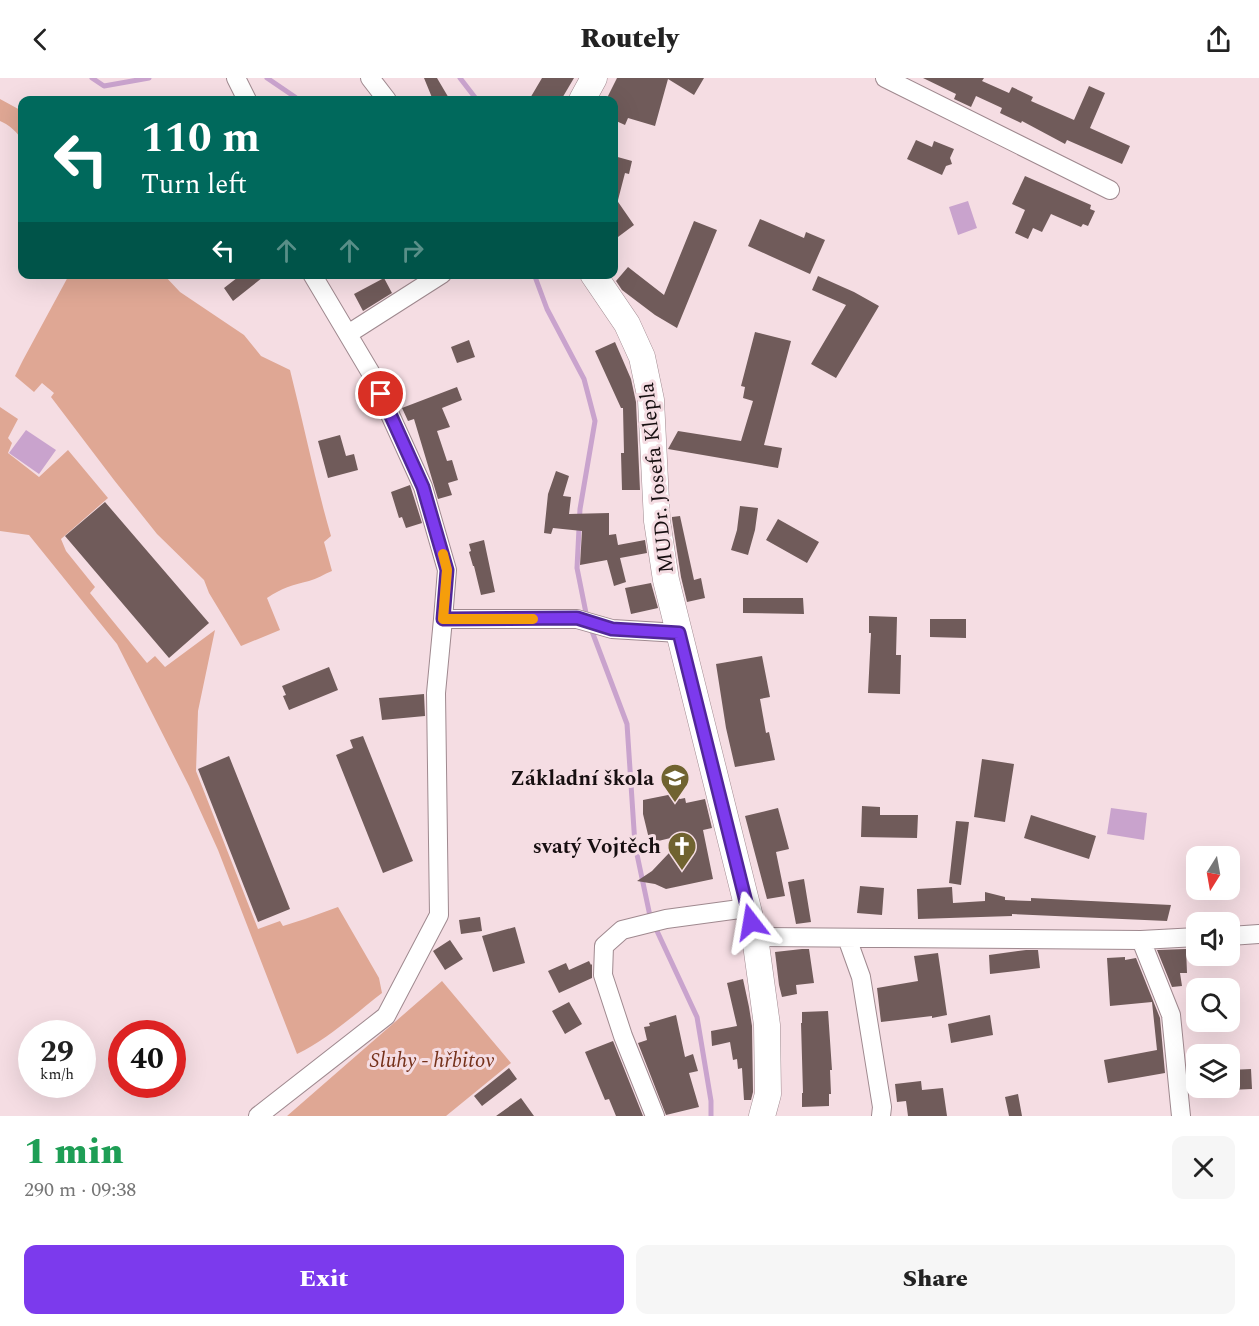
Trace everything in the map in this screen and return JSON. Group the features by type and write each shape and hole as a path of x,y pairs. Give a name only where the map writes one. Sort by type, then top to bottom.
{"street":[{"path":"236,78 246,96"},
{"path":"370,78 384,96"},
{"path":"584,96 594,78"},
{"path":"885,78 1110,190"},
{"path":"258,1116 386,1016 439,915 436,693 447,570 423,487 372,375 315,279"},
{"path":"348,334 434,279"},
{"name":"MUDr. Josefa Klepla","path":"596,279 627,324 642,357 651,400 657,521 666,580 755,937 766,1025 768,1094 762,1116"},
{"path":"443,619 577,618 612,629 679,633"},
{"path":"655,1116 623,1036 603,975 604,946 622,930 666,919 747,908"},
{"path":"1240,935 1259,934"},
{"path":"755,937 1141,940 1186,938"},
{"path":"847,938 861,977 882,1107 881,1116"},
{"path":"1141,940 1171,1015 1181,1116"}],"green space":[{"path":"0,99 18,109 18,135 13,129 0,121"},
{"path":"67,279 168,279 180,292 244,335 261,356 290,370 331,536 324,542 332,571 287,587 267,598 280,630 241,646 209,593 204,580 157,534 51,397 54,393 42,383 34,392 15,376"},
{"path":"0,407 18,419 8,438 12,443 8,453 39,477 68,450 108,498 61,539 66,551 95,587 90,593 147,663 155,656 165,667 215,630 198,711 196,771 258,929 280,921 283,926 338,907 379,978 382,993 330,1034 297,1054 218,850 189,786 117,644 29,535 0,531"},
{"name":"Sluhy - hřbitov","path":"442,981 511,1063 446,1116 287,1116"}],"shaded area":[{"path":"968,201 977,228 958,235 949,207"},
{"path":"26,430 56,450 39,474 9,453"},
{"path":"1111,808 1147,813 1144,840 1107,834"}],"building":[{"path":"424,78 437,78 448,96 431,96"},
{"path":"542,78 574,78 563,96 531,96"},
{"path":"617,78 704,78 694,95 668,79 655,126 628,118 625,125 618,122 618,96 608,96"},
{"path":"923,78 984,78 982,81 1009,93 1012,87 1033,97 1031,101 1074,120 1089,86 1105,93 1090,128 1130,146 1122,164 1067,140 1065,144 1022,121 1021,123 1000,113 1002,108 976,96 971,107 954,99 956,94"},
{"path":"916,140 932,147 934,141 954,149 950,158 952,164 946,166 942,175 907,159"},
{"path":"618,157 632,161 629,174 625,173 618,200"},
{"path":"1025,176 1091,205 1090,209 1095,211 1088,226 1083,224 1081,227 1051,214 1042,232 1033,228 1028,239 1015,233 1025,210 1012,204"},
{"path":"618,202 634,225 618,237"},
{"path":"760,219 804,238 806,232 825,240 810,274 748,246"},
{"path":"694,221 717,230 677,328 655,315 622,290 616,281 628,267 664,295"},
{"path":"818,276 879,306 836,378 811,364 846,305 812,290"},
{"path":"236,279 261,279 233,301 224,288"},
{"path":"382,279 385,279 392,293 363,311 354,294"},
{"path":"755,332 791,341 764,445 782,448 778,468 668,449 678,431 741,441 753,401 743,398 745,387 741,386"},
{"path":"469,340 475,357 457,363 451,347"},
{"path":"615,342 631,379 636,402 640,490 622,490 623,408 595,351"},
{"path":"457,387 462,400 442,408 450,427 437,431 447,461 452,460 458,480 448,483 452,495 438,499 414,419 408,421 402,408"},
{"path":"340,435 346,456 354,454 358,470 328,478 318,441"},
{"path":"556,471 569,476 563,496 571,497 569,514 609,513 609,535 616,534 618,545 645,540 647,553 620,558 626,582 614,586 607,560 580,565 582,531 553,528 551,534 544,533 548,494"},
{"path":"410,485 422,523 406,528 402,517 399,518 391,492"},
{"path":"105,502 209,623 169,658 65,536"},
{"path":"740,506 758,508 748,555 731,550 737,530"},
{"path":"680,516 694,580 701,578 705,598 687,602 672,519 672,517"},
{"path":"778,519 819,542 807,563 766,540"},
{"path":"484,540 495,592 481,595 469,552 471,551 469,544"},
{"path":"651,583 658,608 631,614 625,588"},
{"path":"743,598 803,598 804,614 743,613"},
{"path":"869,616 897,617 896,655 901,655 900,694 868,693 871,633 869,633"},
{"path":"930,619 966,619 966,638 930,637"},
{"path":"762,656 770,697 760,699 766,733 769,732 775,760 735,767 716,664"},
{"path":"329,667 338,690 289,710 283,696 286,695 282,686"},
{"path":"424,694 425,716 382,720 379,698"},
{"path":"363,736 413,861 383,873 336,755 353,748 350,740"},
{"path":"229,756 290,909 258,922 198,769"},
{"path":"982,759 1014,764 1005,822 974,817"},
{"path":"673,794 680,799 685,798 686,803 705,799 712,828 703,830 713,879 666,889 655,884 637,881 652,871 687,834 650,843 643,814 643,800"},
{"path":"862,806 880,807 880,815 918,815 917,838 861,837"},
{"path":"778,808 789,849 776,852 785,896 767,899 745,816"},
{"path":"1031,815 1096,836 1089,859 1024,838"},
{"path":"956,821 969,822 961,885 949,883"},
{"path":"804,879 811,922 796,924 788,882"},
{"path":"860,886 884,888 882,915 857,913"},
{"path":"952,887 953,903 985,901 985,892 1005,897 1005,900 1031,901 1031,898 1171,905 1167,921 1012,914 1012,916 918,919 917,889"},
{"path":"480,917 482,931 461,934 459,920"},
{"path":"515,927 525,963 493,972 482,936"},
{"path":"450,940 463,959 445,970 433,951"},
{"path":"809,949 814,983 796,985 797,994 782,997 775,952"},
{"path":"1186,949 1187,973 1180,973 1182,986 1172,987 1157,950"},
{"path":"1038,950 1040,968 990,974 989,955"},
{"path":"938,953 947,1015 881,1022 877,988 918,981 914,956"},
{"path":"1125,957 1125,960 1136,958 1160,1018 1165,1073 1108,1083 1104,1060 1157,1050 1152,1002 1110,1006 1107,958"},
{"path":"589,961 592,964 592,978 559,993 548,971 566,963 569,970"},
{"path":"743,979 752,1026 753,1092 751,1100 744,1100 742,1068 738,1069 737,1059 733,1060 730,1042 712,1046 711,1031 737,1026 727,983"},
{"path":"569,1002 582,1024 565,1034 552,1011"},
{"path":"828,1011 832,1070 830,1070 829,1106 802,1107 802,1012"},
{"path":"676,1015 685,1057 693,1054 698,1071 689,1073 699,1107 666,1115 638,1043 647,1040 644,1027 650,1026 649,1023"},
{"path":"990,1015 993,1035 951,1043 948,1024"},
{"path":"613,1041 643,1116 616,1116 609,1099 605,1100 585,1052"},
{"path":"509,1068 517,1079 482,1106 474,1096"},
{"path":"1251,1069 1252,1089 1240,1090 1240,1070"},
{"path":"921,1081 922,1090 943,1088 947,1116 908,1116 906,1101 897,1102 895,1084"},
{"path":"1018,1094 1022,1116 1009,1116 1005,1097"},
{"path":"521,1098 534,1116 496,1116"}],"waterway":[{"path":"92,78 104,86 149,78"},
{"path":"267,78 294,96"},
{"path":"460,78 474,96"},
{"path":"536,279 547,309 584,379 595,421 580,509 577,568 587,618"},
{"path":"590,626 627,724 635,845 650,916 697,1017 711,1101 711,1116"}],"slow traffic":[{"path":"443,554 447,570 443,619 533,619"}],"place":[{"name":"Základní škola","path":"675,804"},
{"name":"svatý Vojtěch","path":"682,872"}],"route":[{"path":"381,394 423,487 447,570 443,619 577,618 612,629 679,633 751,922"}]}
